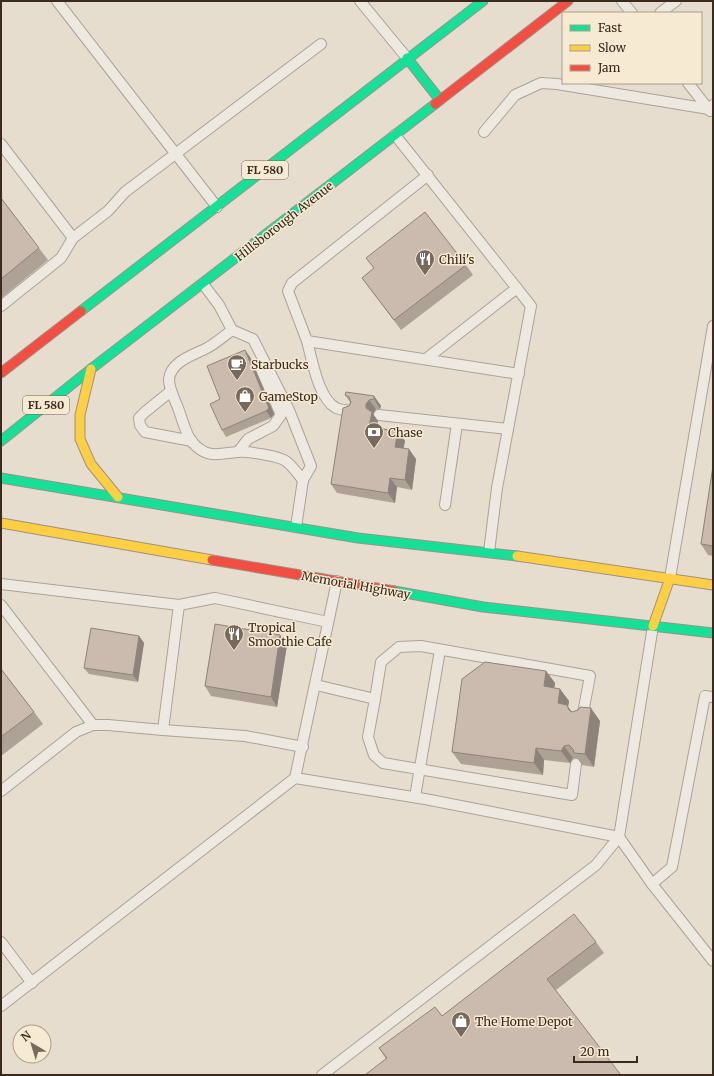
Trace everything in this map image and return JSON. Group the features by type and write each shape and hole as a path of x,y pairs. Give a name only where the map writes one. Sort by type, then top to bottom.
{"main road":[{"name":"FL 580","path":"1,373 217,207 407,58 483,1"},
{"name":"Hillsborough Avenue","path":"1,441 91,369 568,1"},
{"path":"407,58 440,100"},
{"path":"91,369 80,415 80,439 91,464 118,497"},
{"path":"1,478 358,538 489,552 713,585"},
{"name":"Memorial Highway","path":"1,523 483,607 713,633"},
{"path":"653,626 670,578"}],"lane":[{"path":"57,1 217,207"},
{"path":"360,1 407,58"},
{"path":"622,1 631,12"},
{"path":"661,12 676,1"},
{"path":"1,306 61,258 73,238 108,210 125,192 321,44"},
{"path":"484,132 515,95 541,83 557,84 712,109"},
{"path":"689,84 712,109"},
{"path":"396,135 531,306 497,488 489,552"},
{"path":"1,144 73,238"},
{"path":"351,411 337,408 328,402 322,393 307,341 288,291 292,283 428,175"},
{"path":"203,284 219,305 232,330 253,339 289,410 311,466 303,480 296,527"},
{"path":"426,359 517,288"},
{"path":"670,578 713,326"},
{"path":"232,330 208,347 186,358 176,365 171,372 169,380 171,391 192,441 202,451 211,455 238,452 278,457 287,461 303,480"},
{"path":"238,452 248,439 273,426 280,415 255,355 253,339"},
{"path":"307,341 519,374"},
{"path":"171,391 139,418 140,425 146,432 192,441"},
{"path":"379,415 508,429"},
{"path":"445,506 456,424"},
{"path":"1,1006 295,778 303,747 337,581"},
{"path":"1,584 179,605 215,598 328,622"},
{"path":"1,605 93,725"},
{"path":"163,730 179,605"},
{"path":"322,1075 596,865 619,837 653,626"},
{"path":"576,764 572,795 383,762 374,755 368,737 381,662 399,648 421,646 590,676 582,718"},
{"path":"415,797 440,650"},
{"path":"316,686 375,699"},
{"path":"652,884 672,867 705,696 713,697"},
{"path":"1,791 76,732 93,725 245,736 303,747"},
{"path":"295,778 415,797 619,837 652,884 713,961"},
{"path":"1,942 32,983"}],"building":[{"path":"1,198 39,248 1,279"},
{"name":"Chili's","path":"425,212 466,265 394,320 362,278 374,268 366,258"},
{"path":"245,350 269,408 266,411 222,430 210,404 220,399 207,366"},
{"name":"Chase","path":"346,392 374,396 374,399 369,400 366,404 366,408 372,412 369,427 398,431 395,447 409,449 405,480 390,478 388,493 331,484 343,408 349,406 351,402 349,397 345,395"},
{"path":"713,466 713,546 701,544"},
{"path":"215,624 280,635 271,697 205,686"},
{"path":"91,628 139,636 133,675 84,668"},
{"path":"485,662 546,671 544,686 560,689 558,703 567,705 569,710 572,712 578,710 580,707 591,708 585,754 574,753 573,749 569,745 564,746 561,751 536,748 534,763 452,752 462,679"},
{"path":"1,669 34,712 1,737"},
{"path":"574,914 596,942 547,979 621,1075 365,1075 387,1058 379,1048 435,1007 442,1016"}],"traffic: fast":[{"path":"81,311 483,1"},
{"path":"407,58 440,100"},
{"path":"1,441 91,369 435,104"},
{"path":"1,478 358,538 517,556"},
{"path":"394,591 483,607 713,633"}],"traffic: slow":[{"path":"91,369 80,415 80,439 91,464 118,497"},
{"path":"1,523 212,560"},
{"path":"517,556 713,585"},
{"path":"653,626 670,578"}],"traffic: jam":[{"path":"435,104 568,1"},
{"path":"1,373 81,311"},
{"path":"212,560 394,591"}],"place":[{"name":"Chili's","path":"425,276"},
{"name":"Starbucks","path":"237,381"},
{"name":"GameStop","path":"245,413"},
{"name":"Chase","path":"374,449"},
{"name":"Tropical Smoothie Cafe","path":"234,651"},
{"name":"The Home Depot","path":"461,1038"}]}
